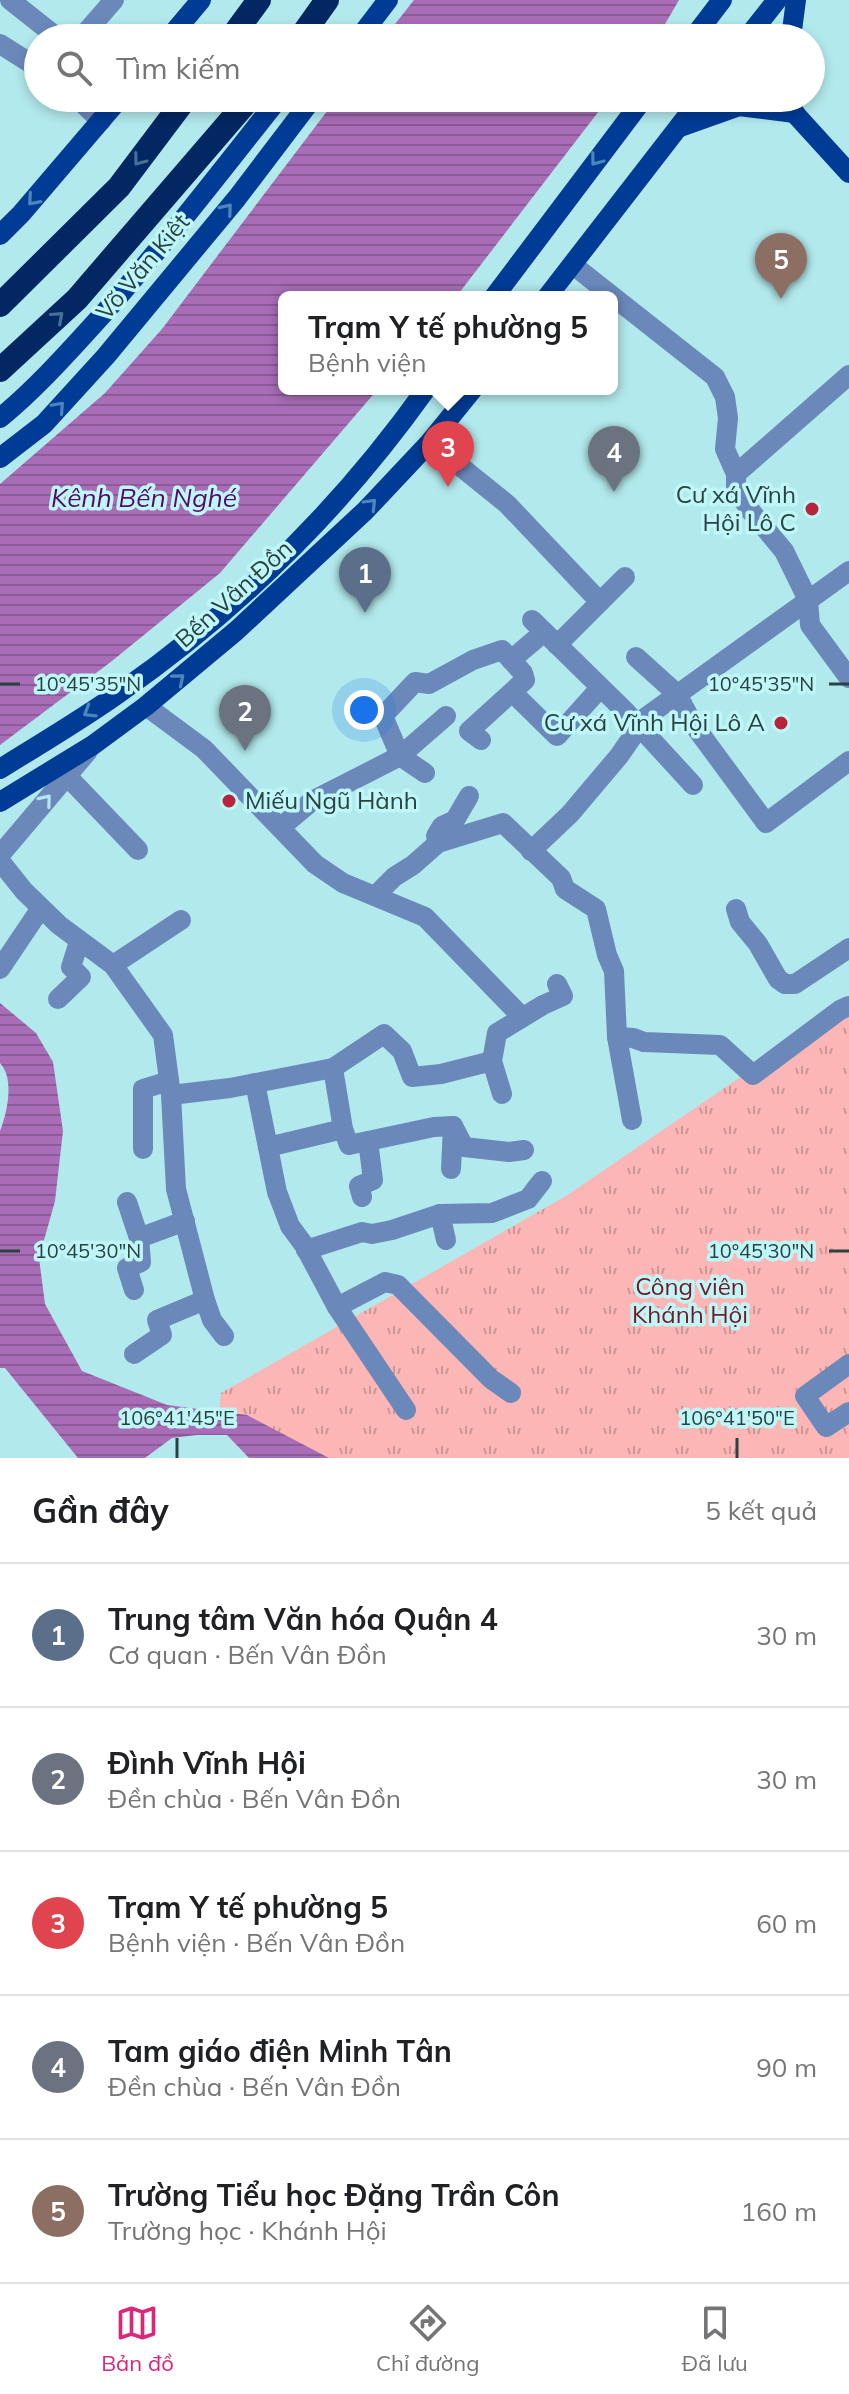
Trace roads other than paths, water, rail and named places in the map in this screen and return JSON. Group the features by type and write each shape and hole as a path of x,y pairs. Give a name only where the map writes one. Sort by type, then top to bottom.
{"highway":[{"path":"241,24 259,0"},
{"path":"310,24 327,0"},
{"path":"0,305 119,187 175,112"},
{"name":"Võ Văn Kiệt","path":"0,370 77,299 238,112"}],"main road":[{"path":"181,24 201,0"},
{"path":"370,24 388,0"},
{"path":"708,24 722,0"},
{"path":"758,24 777,0"},
{"path":"793,24 796,0"},
{"path":"0,235 108,112"},
{"path":"0,418 76,344 131,282 268,112"},
{"name":"Võ Văn Kiệt","path":"0,458 44,424 106,356 237,198 302,112"},
{"path":"499,291 633,112"},
{"path":"552,291 690,112"},
{"path":"678,128 722,112"},
{"path":"801,112 849,173"},
{"name":"Bến Vân Đồn","path":"0,769 117,695 203,630 312,529 357,479 421,395"},
{"name":"Bến Vân Đồn","path":"0,802 93,745 146,706 236,631 365,511 430,442 468,395"}],"street":[{"path":"10,0 40,24"},
{"path":"93,24 114,0"},
{"path":"0,44 24,59"},
{"path":"92,112 101,121"},
{"path":"573,265 606,291"},
{"path":"618,300 715,377 725,397 728,418 725,449 736,474 736,488 784,551 808,600 810,625 849,678"},
{"path":"736,474 849,375"},
{"path":"430,442 507,504 600,602"},
{"path":"531,851 570,814 619,756 646,717 849,571"},
{"path":"511,660 545,632 600,602 625,577"},
{"path":"545,632 693,785"},
{"path":"425,773 400,756 383,716 415,682 429,684 487,653 502,650 523,673 525,680 469,731 481,740"},
{"path":"636,657 677,694 693,724 766,823 849,761"},
{"path":"513,693 557,736 600,688"},
{"path":"146,706 204,749 315,864 343,883 425,917 522,1017"},
{"path":"281,827 312,801 400,756 446,716"},
{"path":"0,855 93,745"},
{"path":"67,776 138,850"},
{"path":"438,843 436,836 442,826 455,820 469,796"},
{"path":"375,896 438,843 503,823 561,878 565,889 596,909 614,971 617,1037 632,1120"},
{"path":"0,861 41,908 79,942 113,965 163,1035 170,1088 176,1189 205,1300 212,1320 224,1336"},
{"path":"0,969 41,908"},
{"path":"736,909 740,922 758,944 778,979 785,984 795,984 849,948"},
{"path":"113,965 181,920"},
{"path":"58,999 81,977 71,967 79,942"},
{"path":"502,1094 492,1061 497,1033 563,996 557,984"},
{"path":"617,1037 644,1042 720,1045 753,1075 849,1006"},
{"path":"143,1149 143,1089 230,1088 333,1068 384,1034 402,1051 412,1077 441,1074 492,1061"},
{"path":"333,1068 343,1129 349,1145 434,1127 453,1126"},
{"path":"255,1083 277,1192 290,1226 337,1307 406,1410"},
{"path":"453,1126 464,1147 509,1152 524,1150"},
{"path":"451,1169 453,1126"},
{"path":"268,1147 343,1129"},
{"path":"362,1197 359,1186 373,1180 368,1141"},
{"path":"306,1250 362,1232 372,1234 392,1230 440,1214 492,1213 506,1209 528,1199 542,1181"},
{"path":"127,1202 139,1238 141,1262 127,1268 134,1290"},
{"path":"440,1214 446,1240"},
{"path":"139,1238 185,1221"},
{"path":"337,1307 385,1282 398,1285 491,1379 511,1393"},
{"path":"134,1354 162,1335 157,1320 205,1300"},
{"path":"849,1364 805,1396 826,1427 849,1412"}],"water":[{"path":"414,0 679,0 665,24 395,24"},
{"name":"Kênh Bến Nghé","path":"326,112 598,112 461,291 278,291 278,395 373,395 220,573 112,661 0,745 0,484 105,393 162,329"},
{"path":"0,1003 36,1033 53,1062 63,1131 55,1201 39,1258 45,1304 82,1371 167,1405 247,1415 329,1458 249,1458 227,1435 197,1435 172,1438 145,1458 78,1458 5,1368 0,1368 0,1131 7,1106 8,1087 5,1070 0,1063"}],"place":[{"name":"Trường Tiểu học Đặng Trần Côn","path":"781,299"},
{"name":"Trạm Y tế phường 5","path":"448,487"},
{"name":"Tam giáo điện Minh Tân","path":"614,492"},
{"name":"Cư xá Vĩnh Hội Lô C","path":"812,509"},
{"name":"Trung tâm Văn hóa Quận 4","path":"365,613"},
{"name":"Cư xá Vĩnh Hội Lô A","path":"781,723"},
{"name":"Đình Vĩnh Hội","path":"245,751"},
{"name":"Miếu Ngũ Hành","path":"229,801"}],"park label":[{"name":"Công viên Khánh Hội","path":"690,1301"}]}
